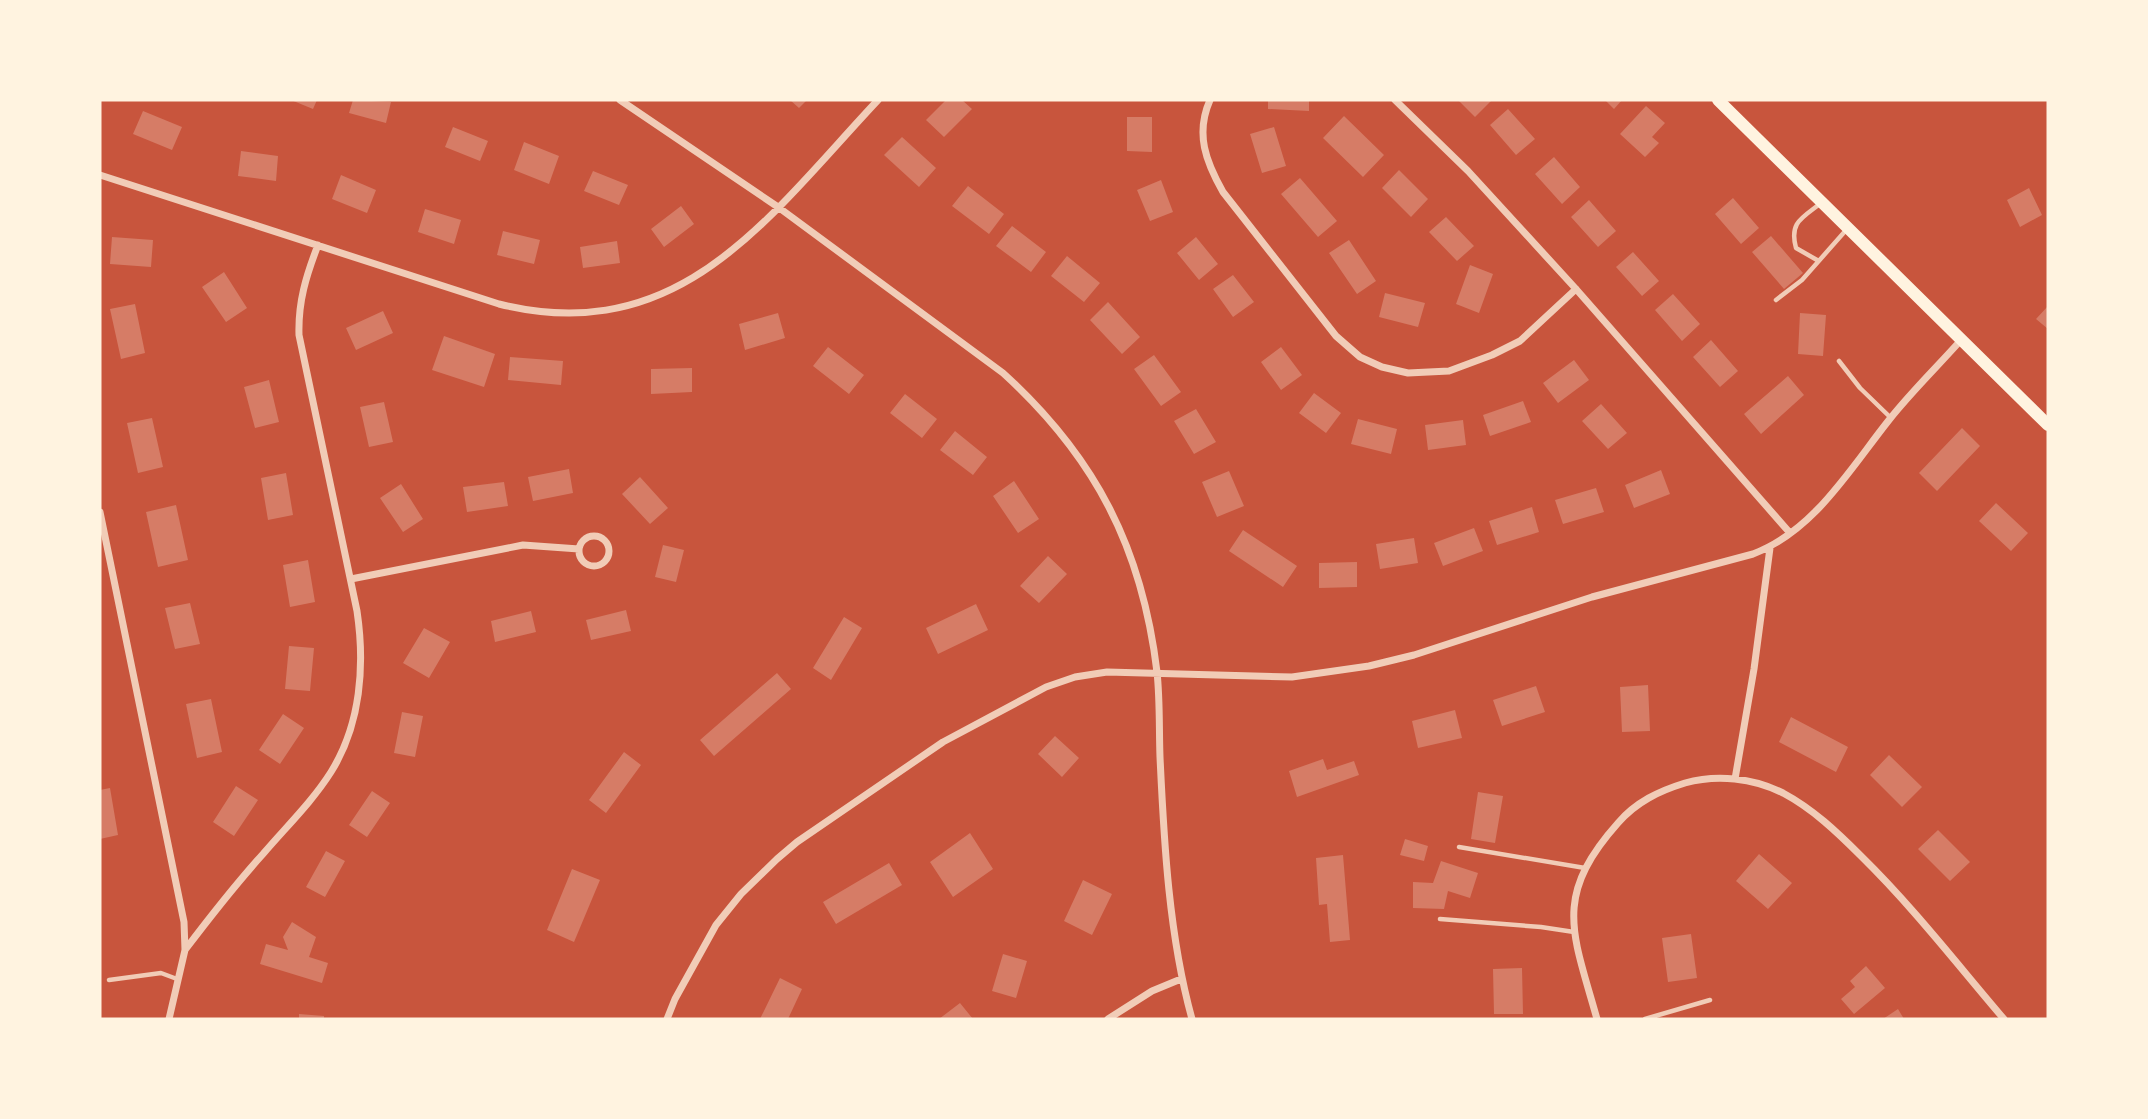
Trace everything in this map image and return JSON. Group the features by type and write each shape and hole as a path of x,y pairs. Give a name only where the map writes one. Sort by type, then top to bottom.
{"main road":[{"path":"1718,100 2048,425"}],"street":[{"path":"620,100 778,207 1003,373 1034,402 1095,480 1112,509 1138,579 1157,673 1163,811 1181,979 1192,1019"},
{"path":"100,175 519,309 563,314 596,313 656,297 711,268 778,207 878,100"},
{"path":"1210,100 1206,109 1203,137 1209,166 1223,192 1336,336 1360,356 1382,368 1408,373 1449,371 1492,355 1520,341 1576,289"},
{"path":"1395,100 1468,171 1576,289 1790,533"},
{"path":"185,950 232,890 312,799 332,770 346,741 359,687 362,643 299,335 301,292 318,245"},
{"path":"667,1019 694,964 725,912 797,842 943,742 1046,687 1075,677 1107,672 1292,677 1369,666 1414,655 1592,597 1770,548 1826,500 1891,418 1961,340"},
{"path":"100,512 184,922 185,950 169,1019"},
{"path":"598,537 608,545 609,551 604,563 593,566 584,563 579,549 586,538 598,537"},
{"path":"351,579 523,545 579,549"},
{"path":"1735,779 1754,669 1770,548"},
{"path":"1597,1019 1574,932 1572,914 1575,892 1585,868 1604,839 1639,803 1666,789 1717,777 1735,779 1781,792 1828,824 1920,919 2000,1018"},
{"path":"1108,1019 1152,991 1181,979"}],"lane":[{"path":"1817,260 1796,248 1792,233 1797,222 1821,202"},
{"path":"1776,300 1802,280 1847,228"},
{"path":"1839,361 1860,388 1891,418"},
{"path":"1459,847 1585,868"},
{"path":"1440,919 1574,932"},
{"path":"109,980 162,973 177,979"},
{"path":"1645,1019 1710,1000"}],"building":[{"path":"291,100 317,100 313,109"},
{"path":"353,100 391,102 386,123 349,113"},
{"path":"790,100 807,100 799,108"},
{"path":"946,100 962,100 972,109 944,137 926,120"},
{"path":"1268,100 1309,100 1309,111 1268,109"},
{"path":"1458,100 1492,100 1475,117"},
{"path":"1605,100 1622,100 1614,109"},
{"path":"1646,106 1665,123 1652,137 1659,143 1645,157 1620,134"},
{"path":"1508,109 1535,139 1516,155 1490,125"},
{"path":"143,111 182,127 172,150 133,134"},
{"path":"1344,116 1384,155 1363,177 1323,138"},
{"path":"1127,117 1152,117 1152,152 1127,151"},
{"path":"453,127 488,141 480,161 445,147"},
{"path":"1274,127 1286,166 1262,173 1250,134"},
{"path":"902,137 936,168 919,187 884,155"},
{"path":"524,142 559,156 549,184 514,170"},
{"path":"241,151 278,156 276,181 238,176"},
{"path":"1554,157 1580,187 1562,204 1535,174"},
{"path":"1399,170 1428,199 1411,217 1382,188"},
{"path":"593,171 628,185 619,205 584,191"},
{"path":"341,175 376,190 367,213 332,199"},
{"path":"1300,178 1337,221 1318,237 1281,194"},
{"path":"1161,180 1173,212 1150,221 1137,190"},
{"path":"968,186 1004,214 989,234 952,206"},
{"path":"2029,188 2042,215 2020,227 2007,200"},
{"path":"1733,198 1759,228 1741,244 1715,214"},
{"path":"1589,200 1616,231 1598,247 1571,217"},
{"path":"681,206 694,224 664,247 651,229"},
{"path":"425,209 461,220 454,244 418,232"},
{"path":"1446,217 1474,246 1457,261 1429,232"},
{"path":"1012,226 1046,252 1031,272 996,246"},
{"path":"503,231 540,240 534,264 497,255"},
{"path":"1771,236 1803,273 1784,289 1752,252"},
{"path":"112,237 153,240 151,267 110,264"},
{"path":"1196,237 1218,264 1199,280 1177,253"},
{"path":"1349,240 1376,281 1357,294 1329,253"},
{"path":"617,241 620,263 583,268 580,247"},
{"path":"1633,252 1659,281 1642,296 1616,267"},
{"path":"1067,256 1100,283 1084,302 1051,276"},
{"path":"1470,265 1493,274 1479,313 1456,304"},
{"path":"224,272 247,308 226,322 202,287"},
{"path":"1233,275 1254,302 1233,317 1213,289"},
{"path":"1385,293 1425,303 1418,327 1379,317"},
{"path":"1673,294 1700,324 1682,341 1655,310"},
{"path":"1108,302 1140,337 1122,354 1090,320"},
{"path":"135,304 145,353 121,359 110,309"},
{"path":"2048,306 2048,329 2036,319"},
{"path":"383,311 393,333 356,350 346,328"},
{"path":"778,313 785,338 745,350 739,324"},
{"path":"1800,313 1826,315 1823,356 1798,354"},
{"path":"444,336 495,354 484,387 432,370"},
{"path":"1711,340 1738,371 1720,387 1693,357"},
{"path":"828,347 864,375 849,394 813,366"},
{"path":"1281,347 1302,375 1281,390 1261,362"},
{"path":"1154,355 1181,392 1161,406 1134,369"},
{"path":"510,357 563,361 561,385 508,380"},
{"path":"1574,360 1589,380 1558,403 1543,383"},
{"path":"692,368 692,392 651,394 651,369"},
{"path":"1788,376 1804,395 1761,434 1744,414"},
{"path":"269,380 279,422 255,428 244,387"},
{"path":"1314,393 1341,413 1326,433 1299,413"},
{"path":"905,394 937,419 922,438 890,413"},
{"path":"1523,401 1531,422 1490,436 1483,415"},
{"path":"384,402 393,442 369,447 360,407"},
{"path":"1601,404 1627,433 1608,449 1582,421"},
{"path":"1196,409 1216,442 1194,454 1174,421"},
{"path":"152,418 163,467 138,473 127,423"},
{"path":"1358,419 1397,429 1391,454 1351,444"},
{"path":"1463,420 1466,445 1428,450 1425,425"},
{"path":"1962,428 1980,446 1937,491 1919,473"},
{"path":"955,431 987,457 973,475 940,450"},
{"path":"569,469 573,493 533,501 528,477"},
{"path":"1661,470 1670,494 1634,508 1625,485"},
{"path":"1229,471 1244,506 1217,517 1202,482"},
{"path":"286,473 293,515 268,520 261,478"},
{"path":"640,477 668,508 650,524 622,494"},
{"path":"1014,481 1039,519 1018,533 993,496"},
{"path":"504,482 508,506 467,512 463,487"},
{"path":"401,484 423,519 403,532 380,498"},
{"path":"1596,488 1604,512 1563,524 1555,500"},
{"path":"1996,503 2028,533 2011,551 1979,521"},
{"path":"176,505 188,560 158,567 146,512"},
{"path":"1532,507 1539,532 1497,545 1489,521"},
{"path":"1474,528 1483,551 1443,566 1434,543"},
{"path":"1243,530 1297,566 1283,587 1229,551"},
{"path":"1414,538 1418,563 1380,569 1376,544"},
{"path":"663,545 684,550 676,582 655,577"},
{"path":"1048,556 1067,574 1039,603 1020,586"},
{"path":"308,560 315,602 290,607 283,565"},
{"path":"1357,562 1357,587 1319,588 1319,563"},
{"path":"190,603 200,644 175,649 165,608"},
{"path":"976,604 988,630 938,654 926,628"},
{"path":"626,610 631,631 591,640 586,620"},
{"path":"531,611 536,632 495,642 491,621"},
{"path":"844,617 862,628 831,680 813,668"},
{"path":"424,628 450,642 429,678 403,663"},
{"path":"289,646 314,648 310,691 285,689"},
{"path":"777,673 791,689 714,756 700,740"},
{"path":"1648,685 1650,731 1622,732 1620,687"},
{"path":"1536,686 1545,712 1502,726 1493,700"},
{"path":"211,699 222,752 197,758 186,704"},
{"path":"1455,710 1462,738 1418,748 1412,721"},
{"path":"402,712 423,716 415,757 394,753"},
{"path":"283,714 304,728 280,764 259,750"},
{"path":"1791,717 1848,747 1836,772 1779,742"},
{"path":"1055,736 1079,758 1062,777 1038,754"},
{"path":"624,752 641,765 606,813 589,800"},
{"path":"1889,755 1922,787 1902,807 1870,775"},
{"path":"1323,759 1327,770 1354,761 1359,775 1297,797 1289,771"},
{"path":"236,786 258,800 234,836 213,822"},
{"path":"110,788 118,835 100,839 100,790"},
{"path":"372,791 390,803 367,837 349,825"},
{"path":"1478,792 1503,796 1495,843 1471,839"},
{"path":"1938,830 1970,862 1950,881 1918,849"},
{"path":"970,833 993,869 953,897 930,862"},
{"path":"1405,839 1428,846 1424,861 1400,855"},
{"path":"326,851 345,861 325,897 306,887"},
{"path":"1759,854 1792,883 1768,909 1736,881"},
{"path":"1343,855 1350,940 1330,942 1327,904 1319,905 1316,858"},
{"path":"1441,861 1478,873 1470,898 1448,891 1444,909 1413,908 1413,882 1433,883"},
{"path":"889,863 902,885 836,924 823,902"},
{"path":"572,869 600,880 574,942 547,930"},
{"path":"1083,880 1112,894 1092,935 1064,921"},
{"path":"292,922 316,937 309,957 328,963 322,983 260,964 266,944 288,950 283,937"},
{"path":"1691,934 1697,978 1668,982 1662,938"},
{"path":"1003,954 1027,961 1016,998 992,991"},
{"path":"1866,966 1885,988 1854,1014 1841,999 1855,987 1850,981"},
{"path":"1522,968 1523,1014 1494,1014 1493,969"},
{"path":"780,978 802,989 788,1019 760,1019"},
{"path":"960,1003 973,1019 939,1019"},
{"path":"1898,1009 1904,1019 1883,1019"},
{"path":"299,1014 324,1016 324,1019 299,1019"}]}
